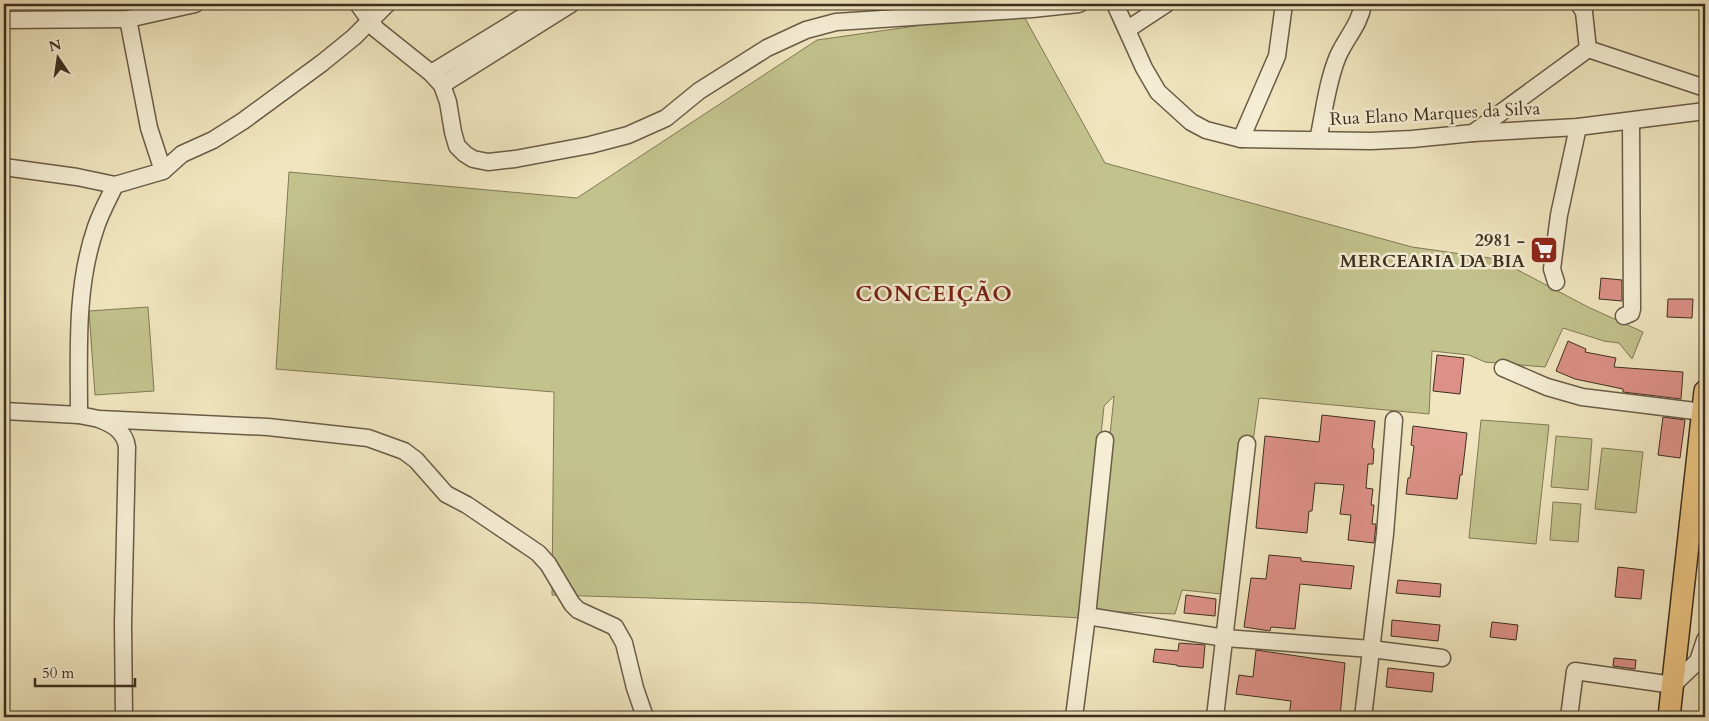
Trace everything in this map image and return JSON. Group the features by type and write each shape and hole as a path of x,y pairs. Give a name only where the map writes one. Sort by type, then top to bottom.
{"main road":[{"path":"1669,717 1705,391"}],"street":[{"path":"4,20 77,11 128,19 145,10 195,4"},
{"path":"358,4 373,25 442,85 448,102 457,146 464,154 474,159 488,162 515,160 590,145 628,135 666,118 698,91 766,48 806,30 836,22 970,8 1032,10 1079,4"},
{"path":"4,167 115,184 163,171 182,154 213,140 243,121 373,25 387,4"},
{"path":"430,73 544,4"},
{"path":"442,85 572,4"},
{"name":"Rua Elano Marques da Silva","path":"1115,4 1128,29 1144,68 1158,92 1191,122 1206,130 1241,139 1371,141 1578,126 1705,112"},
{"path":"1128,29 1166,4"},
{"path":"1241,139 1278,56 1284,4"},
{"path":"1318,140 1338,56 1361,17 1363,4"},
{"path":"1579,4 1584,12 1588,49"},
{"path":"128,19 149,128 163,171"},
{"path":"1588,49 1705,88"},
{"path":"1473,133 1588,49"},
{"path":"1624,316 1630,314 1632,310 1631,121"},
{"path":"1556,282 1552,269 1559,214 1578,126"},
{"path":"78,415 80,319 84,280 89,250 96,225 115,184"},
{"path":"1503,368 1547,387 1582,397 1703,412"},
{"path":"4,411 78,415 99,419 268,427 368,438 404,451 416,460 446,494 467,505 538,553 548,564 572,604 578,610 615,627 624,643 635,688 645,717"},
{"path":"99,419 120,431 126,439 127,447 124,717"},
{"path":"1363,717 1385,534 1394,420"},
{"path":"1074,717 1087,616 1105,440"},
{"path":"1215,717 1247,444"},
{"path":"1087,616 1225,638 1371,649 1442,658"},
{"path":"1569,717 1575,671 1673,685 1698,661 1705,640"}],"green space":[{"path":"1021,11 1105,163 1412,247 1497,259 1588,307 1643,332 1632,359 1619,343 1604,341 1563,328 1545,367 1485,362 1469,355 1432,351 1429,414 1259,398 1232,595 1182,590 1175,614 1092,611 1114,396 1104,406 1082,618 812,603 552,595 554,392 276,369 289,172 577,198 817,40"},
{"path":"148,307 154,391 95,395 89,311"},
{"path":"1481,420 1549,425 1536,544 1469,538"},
{"path":"1556,436 1592,439 1588,490 1551,487"},
{"path":"1602,448 1643,452 1636,513 1595,509"},
{"path":"1553,502 1581,504 1578,542 1550,540"}],"building":[{"path":"1601,278 1622,280 1622,301 1599,299"},
{"path":"1668,299 1693,299 1692,318 1667,317"},
{"path":"1568,341 1586,349 1585,352 1616,358 1614,367 1683,372 1681,399 1623,392 1623,389 1575,379 1556,371"},
{"path":"1437,355 1464,358 1460,394 1433,391"},
{"path":"1322,415 1375,421 1372,448 1374,449 1373,464 1368,464 1366,488 1373,489 1371,505 1374,505 1372,524 1376,524 1374,543 1348,540 1351,515 1340,514 1344,485 1315,483 1312,511 1309,511 1307,533 1256,528 1265,436 1319,442"},
{"path":"1663,417 1685,420 1680,458 1658,455"},
{"path":"1413,426 1467,433 1457,499 1406,494 1414,446 1411,445"},
{"path":"1269,555 1301,558 1301,561 1354,566 1351,589 1300,584 1295,629 1271,627 1270,631 1244,627 1251,578 1266,579"},
{"path":"1618,567 1644,570 1641,599 1615,597"},
{"path":"1398,580 1441,584 1440,597 1396,593"},
{"path":"1186,595 1216,599 1215,616 1184,613"},
{"path":"1392,620 1440,625 1438,641 1391,636"},
{"path":"1492,622 1518,625 1516,640 1490,637"},
{"path":"1179,643 1205,645 1203,668 1153,662 1155,649 1178,651"},
{"path":"1256,650 1345,663 1340,717 1289,717 1291,701 1236,694 1239,675 1253,677"},
{"path":"1614,658 1636,660 1635,669 1613,666"},
{"path":"1388,668 1434,673 1432,692 1386,687"}],"place":[{"name":"2981 - MERCEARIA DA BIA","path":"1544,250"}],"district":[{"name":"CONCEIÇÃO","path":"934,294"}]}
